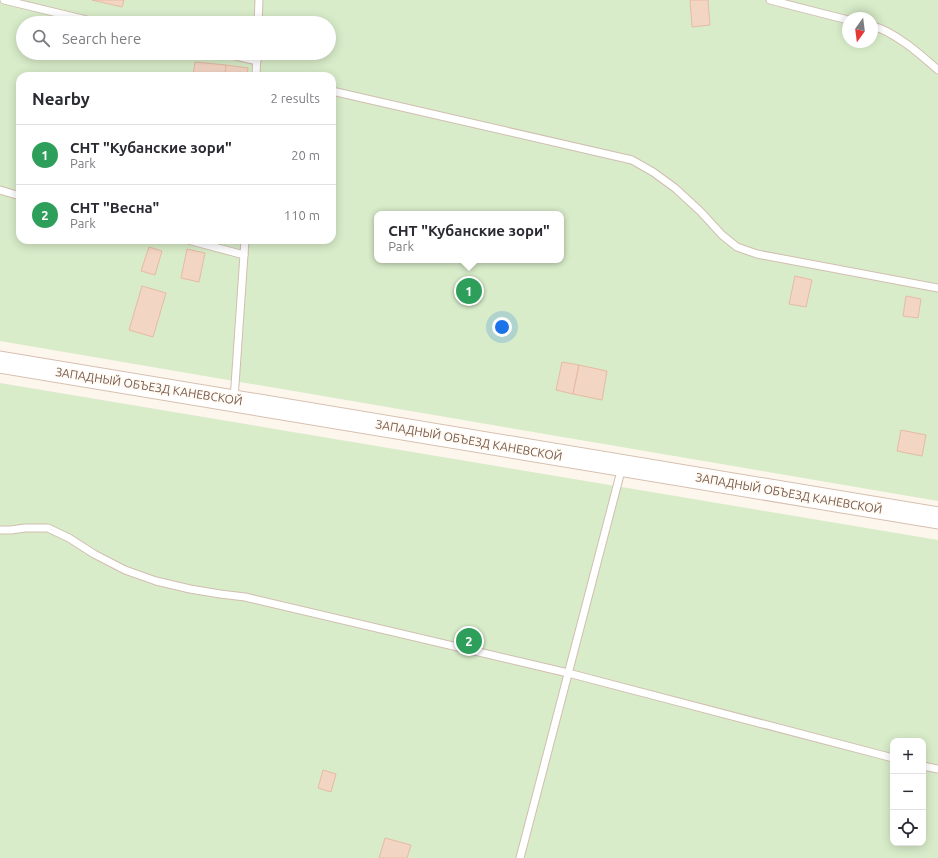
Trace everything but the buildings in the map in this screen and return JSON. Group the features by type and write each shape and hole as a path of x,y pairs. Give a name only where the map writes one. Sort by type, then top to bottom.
{"main road":[{"name":"ЗАПАДНЫЙ ОБЪЕЗД КАНЕВСКОЙ","path":"0,362 938,518"}],"lane":[{"path":"4,0 70,16"},
{"path":"258,16 259,0"},
{"path":"770,0 842,18"},
{"path":"878,28 899,38 938,70"},
{"path":"253,60 257,61 256,72"},
{"path":"336,92 632,160 653,172 675,188 701,212 722,235 737,247 764,256 938,288"},
{"path":"0,190 16,195"},
{"path":"203,244 244,255"},
{"path":"234,400 245,244"},
{"path":"520,858 623,466"},
{"path":"0,530 48,528 69,538 94,554 125,570 156,581 190,589 245,597 568,673 890,757"},
{"path":"926,767 938,769"}],"green space":[{"path":"0,0 938,0 938,501 0,341"},
{"path":"0,383 938,540 938,858 0,858"}],"place":[{"name":"СНТ \"Кубанские зори\"","path":"469,291"},
{"name":"СНТ \"Весна\"","path":"469,641"}]}
